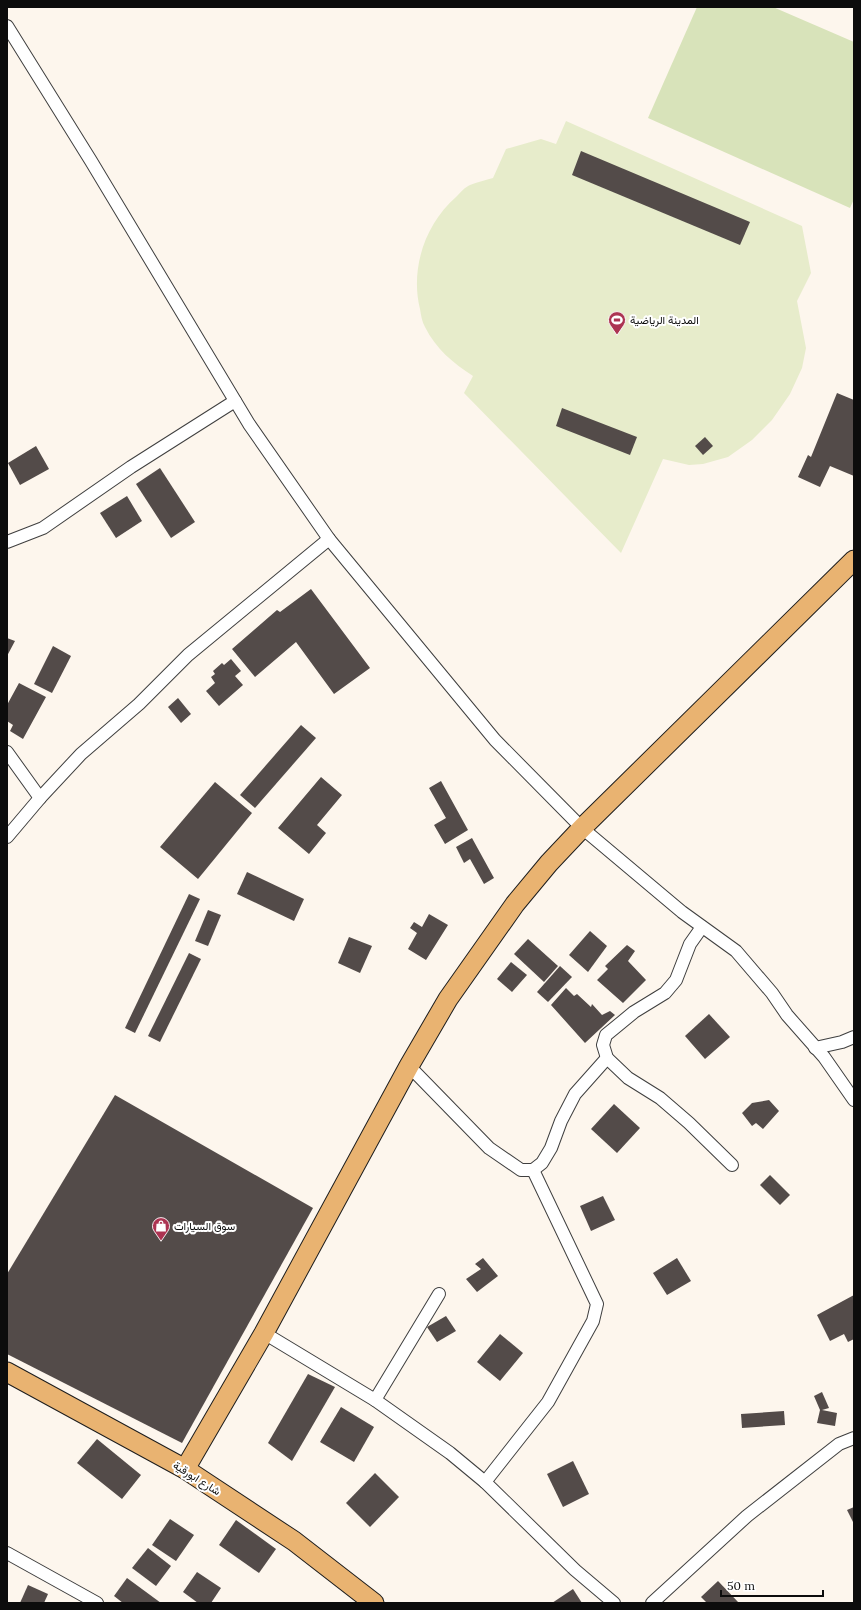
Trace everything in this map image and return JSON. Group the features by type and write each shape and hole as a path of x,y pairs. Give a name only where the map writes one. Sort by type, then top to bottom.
{"main road":[{"path":"185,1469 264,1333 409,1066 448,999 515,904 582,828 854,560"},
{"name":"شارع ابورقية","path":"7,1372 185,1469 294,1541 374,1603"}],"street":[{"path":"7,26 91,161 249,424 329,539 396,623 495,740 582,828 622,860 647,884 702,927 736,951 756,972 787,1015 824,1057 854,1100"},
{"path":"7,542 43,528 131,467 235,401"},
{"path":"7,837 40,798 81,754 139,704 188,655 329,539"},
{"path":"7,752 40,798"},
{"path":"702,927 690,944 676,980 665,993 606,1034 602,1045 607,1058 628,1078 660,1098 689,1123 732,1165"},
{"path":"815,1048 842,1042 854,1037"},
{"path":"409,1066 489,1148 521,1170 533,1170 542,1163 551,1148 561,1122 575,1094 607,1058"},
{"path":"485,1482 548,1402 593,1321 596,1311 597,1304 533,1170"},
{"path":"375,1400 440,1294"},
{"path":"264,1333 375,1400 450,1453 485,1482 575,1570 614,1603"},
{"path":"652,1603 747,1516 838,1444 854,1438"},
{"path":"7,1553 97,1603"}],"green space":[{"path":"697,7 773,7 854,42 854,199 850,208 648,118"},
{"name":"المدينة الرياضية","path":"566,121 802,226 811,273 797,301 806,348 802,368 790,394 772,420 752,440 728,457 703,464 689,465 663,459 621,553 464,393 473,376 446,355 429,335 422,321 417,294 417,278 423,248 428,234 445,208 468,186 493,178 506,149 541,139 556,144"}],"building":[{"path":"581,151 750,222 740,245 572,175"},
{"path":"837,393 854,400 854,476 830,466 820,487 798,477 808,455 811,457"},
{"path":"562,408 637,437 630,455 556,426"},
{"path":"705,437 713,446 703,455 695,446"},
{"path":"36,446 49,469 20,485 8,463"},
{"path":"160,468 195,522 171,538 136,484"},
{"path":"127,496 142,521 116,538 100,513"},
{"path":"311,589 370,668 334,694 296,642 255,677 232,649 277,610 280,612"},
{"path":"7,638 15,641 7,656"},
{"path":"53,646 71,656 52,693 34,684"},
{"path":"231,659 241,671 235,676 243,685 219,706 206,691 215,683 211,677 215,674 213,671 222,663 224,665"},
{"path":"19,683 46,697 23,739 10,731 13,725 7,721 7,705"},
{"path":"178,698 191,714 181,723 168,707"},
{"path":"301,725 316,738 255,808 240,795"},
{"path":"321,777 342,795 317,825 326,833 309,854 278,828"},
{"path":"441,781 468,830 445,844 434,825 446,818 429,788"},
{"path":"215,782 252,813 198,879 160,847"},
{"path":"472,838 494,878 484,884 470,859 464,863 456,847"},
{"path":"247,872 304,899 294,921 237,894"},
{"path":"189,894 200,899 135,1033 125,1028"},
{"path":"208,910 221,915 208,946 195,941"},
{"path":"429,914 448,925 426,960 408,949 417,933 410,928 414,922 422,927"},
{"path":"590,931 607,946 588,972 569,955"},
{"path":"349,937 372,946 360,973 338,963"},
{"path":"528,939 558,966 544,982 514,954"},
{"path":"627,945 635,951 628,961 646,980 623,1003 597,980 608,969 605,966"},
{"path":"189,953 201,959 160,1042 148,1036"},
{"path":"511,962 527,975 512,992 497,979"},
{"path":"560,966 572,977 548,1002 537,992"},
{"path":"566,988 574,996 577,994 591,1007 592,1004 602,1015 610,1011 615,1015 585,1043 551,1005"},
{"path":"709,1014 730,1037 705,1059 685,1036"},
{"name":"سوق السيارات","path":"115,1095 313,1208 182,1443 7,1354 7,1274"},
{"path":"769,1100 779,1111 763,1129 756,1123 752,1126 742,1113 752,1103"},
{"path":"614,1104 640,1128 617,1153 591,1129"},
{"path":"770,1175 790,1195 780,1205 760,1185"},
{"path":"603,1196 615,1220 591,1231 580,1206"},
{"path":"483,1258 498,1276 477,1292 466,1279 481,1269 475,1264"},
{"path":"677,1258 691,1281 667,1295 653,1273"},
{"path":"854,1295 854,1339 848,1342 844,1334 830,1341 817,1315"},
{"path":"446,1316 456,1331 437,1342 427,1327"},
{"path":"500,1334 523,1353 500,1381 477,1362"},
{"path":"308,1374 335,1387 292,1461 268,1443"},
{"path":"822,1392 829,1408 822,1410 837,1413 835,1426 817,1423 820,1410 814,1396"},
{"path":"341,1407 374,1427 354,1462 320,1442"},
{"path":"784,1411 785,1425 742,1428 741,1414"},
{"path":"97,1439 141,1475 122,1499 77,1463"},
{"path":"573,1461 589,1494 563,1507 547,1474"},
{"path":"375,1473 399,1497 370,1527 346,1503"},
{"path":"854,1507 854,1524 847,1510"},
{"path":"170,1519 194,1535 176,1561 152,1545"},
{"path":"236,1520 276,1549 259,1573 219,1545"},
{"path":"148,1548 171,1566 156,1586 132,1568"},
{"path":"197,1572 221,1588 211,1603 198,1603 183,1592"},
{"path":"127,1578 161,1603 123,1603 114,1596"},
{"path":"718,1581 739,1603 707,1603 701,1597"},
{"path":"28,1585 48,1594 44,1603 20,1603"},
{"path":"573,1589 582,1603 552,1603"}],"place":[{"name":"المدينة الرياضية","path":"617,335"},
{"name":"سوق السيارات","path":"161,1241"}]}
